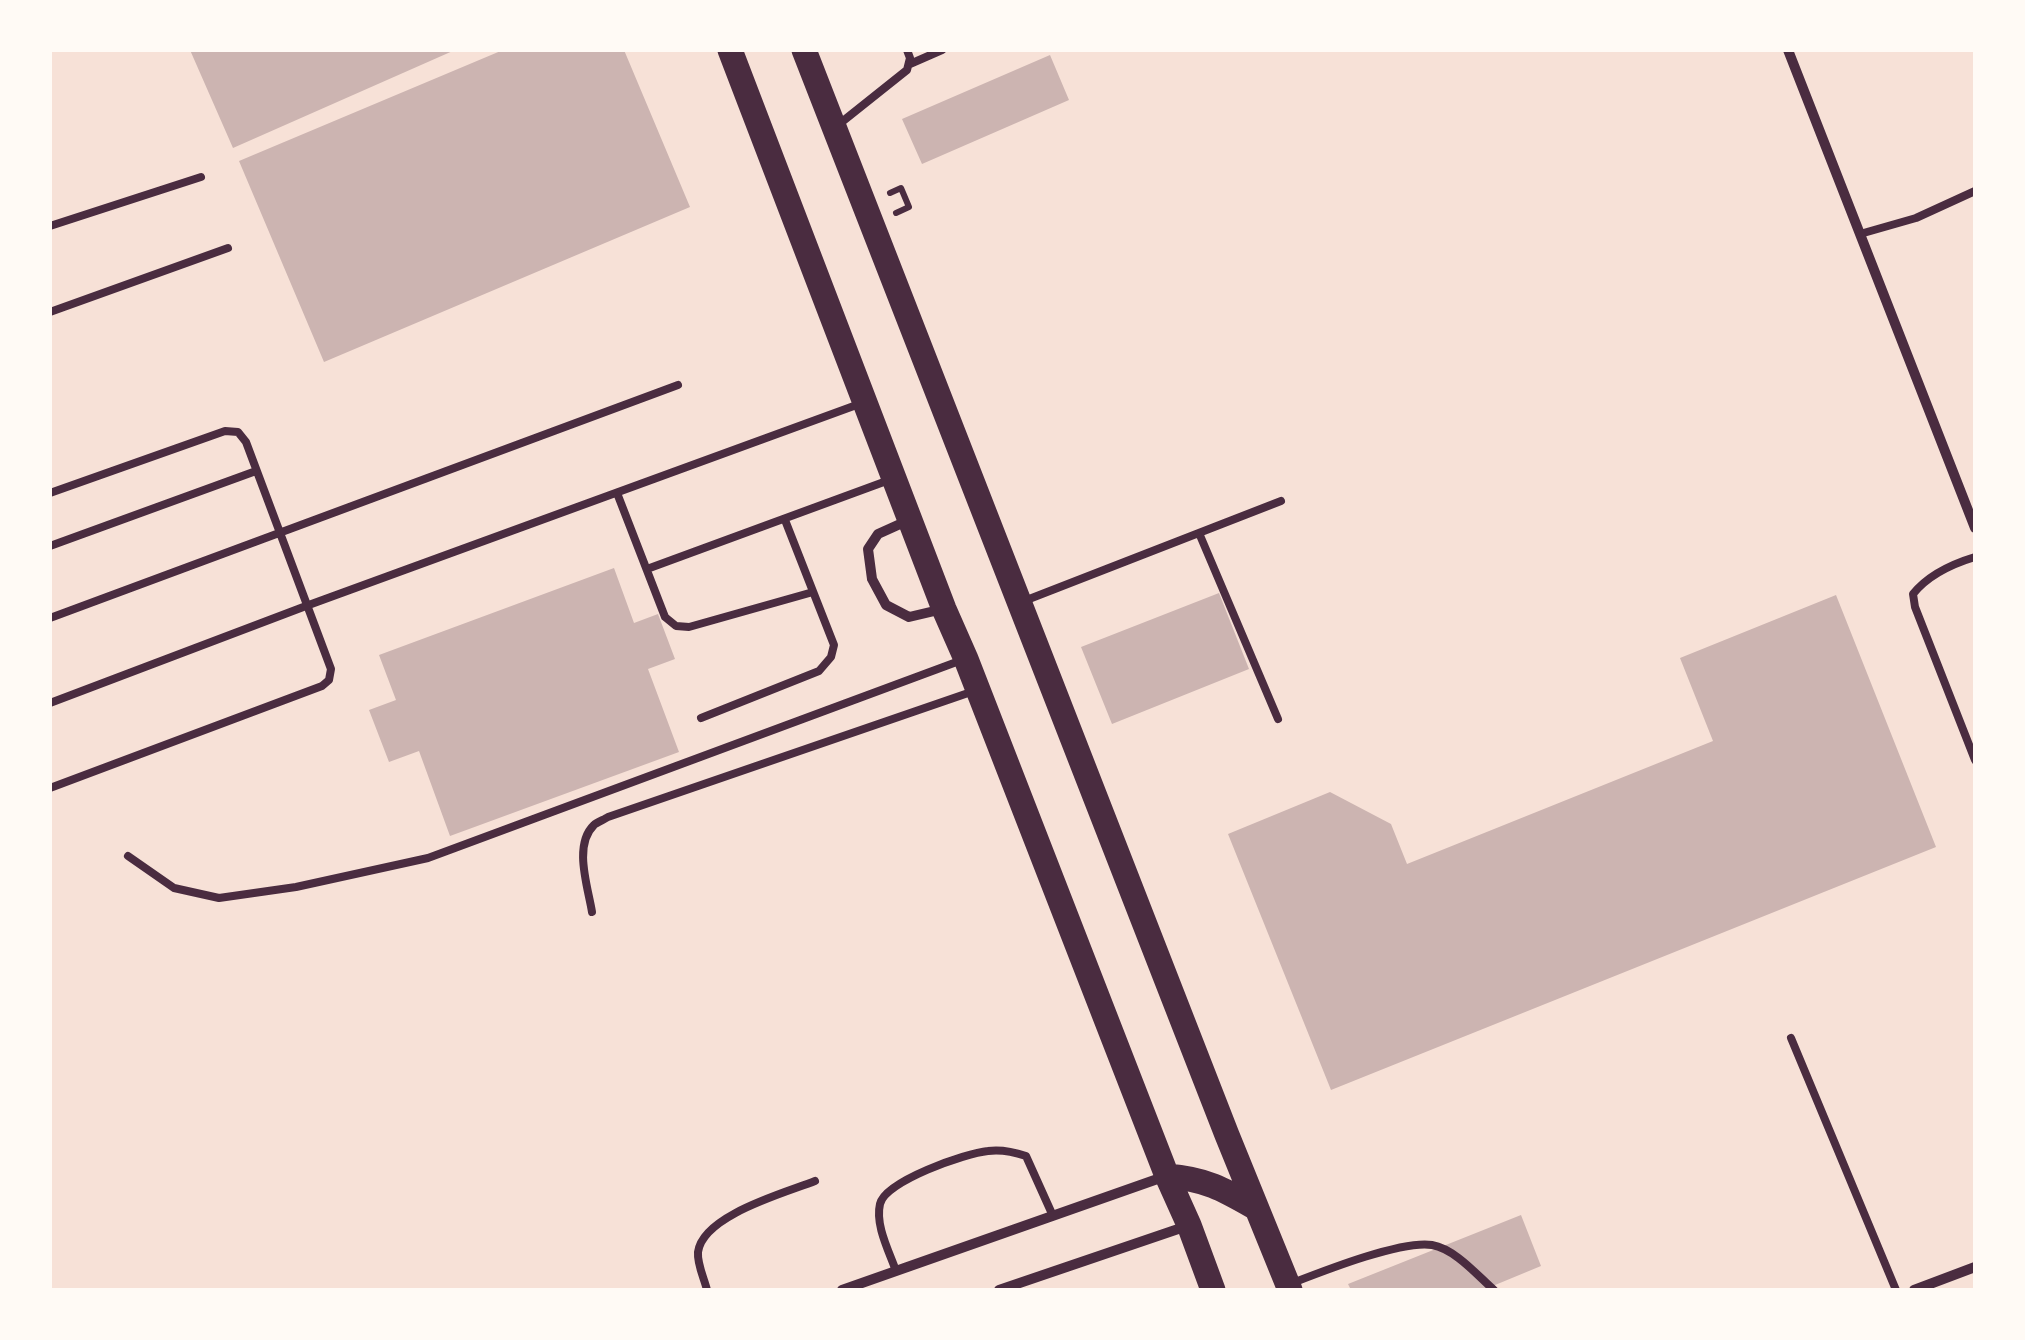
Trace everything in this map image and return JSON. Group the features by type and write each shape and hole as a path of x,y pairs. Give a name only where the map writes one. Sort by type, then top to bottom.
{"main road":[{"path":"730,50 944,609 1213,1290"},
{"path":"804,50 1289,1288"},
{"path":"1167,1176 1211,1184 1256,1208"}],"street":[{"path":"1788,50 1975,528"},
{"path":"910,520 878,534 868,549 872,579 886,605 908,617 944,609"},
{"path":"842,1290 1167,1176"},
{"path":"999,1290 1189,1225"},
{"path":"1914,1290 1975,1267"}],"lane":[{"path":"835,128 907,70 907,50"},
{"path":"910,64 942,50"},
{"path":"50,226 201,177"},
{"path":"1860,234 1916,218 1975,191"},
{"path":"50,312 228,248"},
{"path":"50,618 678,385"},
{"path":"50,704 306,606 866,402"},
{"path":"50,493 225,430 238,432 246,442 331,670 329,680 322,686 50,788"},
{"path":"50,546 256,471"},
{"path":"647,570 894,478"},
{"path":"617,493 666,617 676,626 690,627 813,592"},
{"path":"1020,603 1282,501"},
{"path":"701,718 819,671 831,658 834,645 786,520"},
{"path":"1199,533 1278,719"},
{"path":"1975,557 1950,565 1913,594 1975,760"},
{"path":"128,856 174,888 219,898 296,887 428,858 966,659"},
{"path":"592,912 582,850 594,824 978,689"},
{"path":"1792,1038 1896,1290"},
{"path":"896,1271 879,1214 881,1199 890,1189 913,1177 954,1161 986,1151 1011,1150 1026,1156 1053,1216"},
{"path":"708,1290 698,1252 715,1226 729,1216 816,1181"},
{"path":"1289,1288 1330,1268 1411,1245 1434,1245 1455,1256 1494,1290"}],"path":[{"path":"900,188 909,207"}],"building":[{"path":"190,50 455,50 233,148"},
{"path":"503,50 624,50 690,207 324,362 239,161"},
{"path":"1050,55 1069,100 922,164 902,119"},
{"path":"614,568 634,623 658,614 675,659 648,669 679,752 450,836 419,751 389,762 369,710 396,700 379,655"},
{"path":"1219,593 1249,669 1112,724 1081,647"},
{"path":"1836,595 1936,847 1331,1090 1228,834 1330,792 1391,824 1407,864 1713,741 1680,658"},
{"path":"1521,1215 1541,1266 1483,1290 1351,1290 1348,1284"}]}
